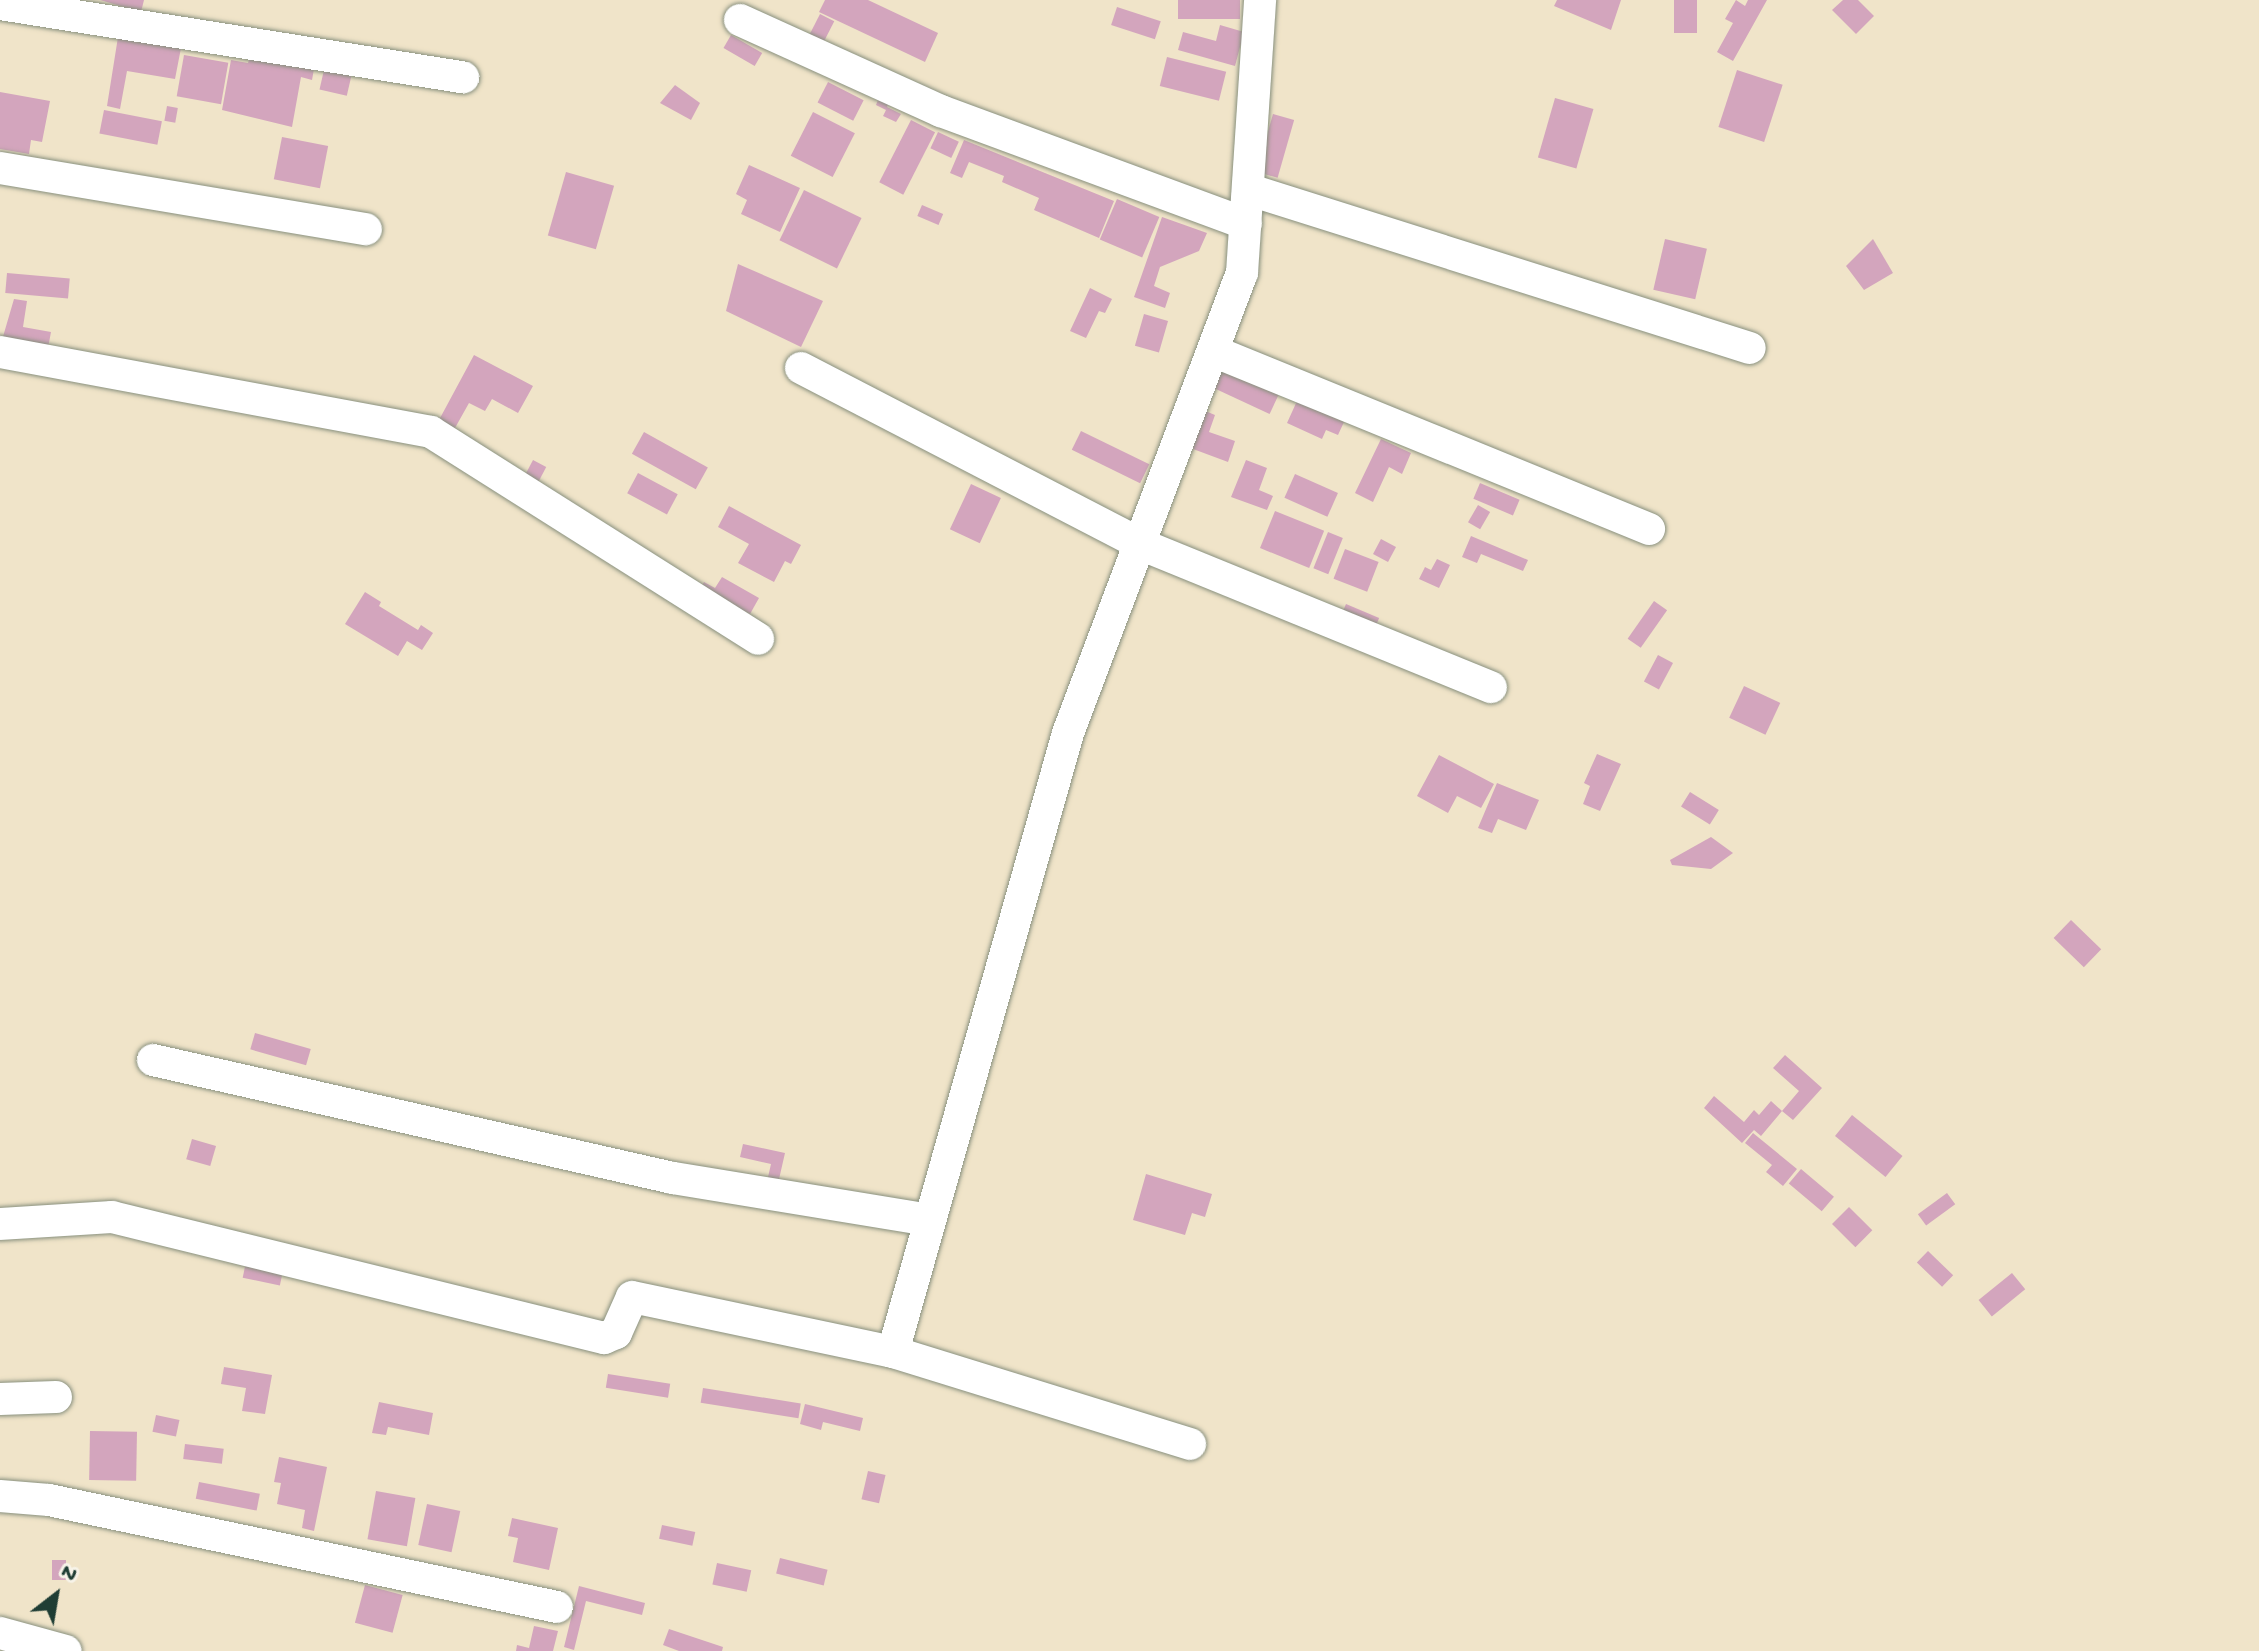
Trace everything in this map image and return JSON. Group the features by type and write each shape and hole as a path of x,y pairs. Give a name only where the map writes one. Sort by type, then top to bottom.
{"street":[{"path":"893,1352 1068,733 1242,273 1250,190 1260,0"},
{"path":"0,4 463,77"},
{"path":"740,20 941,111 1246,224"},
{"path":"0,168 366,229"},
{"path":"1250,190 1750,348"},
{"path":"1213,351 1649,529"},
{"path":"0,352 431,432 758,639"},
{"path":"801,368 1140,544 1491,687"},
{"path":"153,1060 673,1178 930,1220"},
{"path":"0,1224 112,1217 604,1338 616,1333 632,1297 893,1352 1190,1444"},
{"path":"0,1399 56,1397"},
{"path":"0,1496 49,1500 557,1607"},
{"path":"0,1633 66,1651"}],"building":[{"path":"100,0 144,0 141,12"},
{"path":"825,0 868,0 938,33 925,62 819,12"},
{"path":"1178,0 1240,0 1240,19 1178,19"},
{"path":"1557,0 1621,0 1611,30 1554,6"},
{"path":"1674,0 1697,0 1697,33 1674,33"},
{"path":"1736,0 1745,6 1748,0 1767,0 1733,61 1717,52 1733,23 1725,19"},
{"path":"1843,0 1858,0 1874,16 1856,34 1832,10"},
{"path":"1117,7 1161,21 1155,39 1111,25"},
{"path":"820,14 834,21 818,52 804,45"},
{"path":"1220,25 1244,32 1235,66 1178,50 1183,32 1216,41"},
{"path":"731,35 762,53 755,66 724,48"},
{"path":"118,37 181,48 175,79 127,71 120,109 107,106"},
{"path":"184,55 228,63 221,104 177,96"},
{"path":"250,56 314,69 312,80 301,77 292,127 222,110 231,60 248,63"},
{"path":"1167,57 1226,72 1219,101 1160,86"},
{"path":"324,70 351,76 347,96 320,89"},
{"path":"1737,70 1783,85 1764,142 1718,127"},
{"path":"828,82 864,100 853,121 818,102"},
{"path":"675,85 700,103 691,120 660,103"},
{"path":"0,92 50,101 42,142 31,140 29,154 0,149"},
{"path":"880,95 890,100 887,107 901,114 896,122 883,116 886,110 876,105"},
{"path":"1555,98 1593,109 1576,169 1538,158"},
{"path":"167,106 178,108 175,123 164,121"},
{"path":"104,110 162,121 157,145 99,134"},
{"path":"813,112 855,133 833,177 791,156"},
{"path":"1273,114 1294,120 1278,178 1256,172"},
{"path":"911,120 935,132 903,195 879,182"},
{"path":"938,132 959,142 951,158 930,148"},
{"path":"282,137 328,146 320,188 274,179"},
{"path":"964,140 1114,201 1099,238 1034,210 1039,198 1002,182 1004,176 969,162 962,178 950,173"},
{"path":"749,165 800,188 780,232 741,214 747,200 736,194"},
{"path":"566,172 614,186 596,249 548,235"},
{"path":"804,190 862,218 837,268 779,240"},
{"path":"1117,199 1159,217 1142,257 1100,240"},
{"path":"922,205 943,214 938,225 917,216"},
{"path":"1162,217 1207,233 1199,251 1160,267 1154,286 1170,293 1165,308 1134,297"},
{"path":"1665,239 1707,249 1695,299 1653,290"},
{"path":"1873,239 1893,273 1864,290 1846,266"},
{"path":"738,264 823,301 801,347 726,311"},
{"path":"7,273 70,278 68,298 5,293"},
{"path":"1090,288 1112,299 1105,313 1099,311 1086,338 1070,331"},
{"path":"14,299 27,301 23,327 51,332 48,348 2,340"},
{"path":"1144,314 1168,321 1159,353 1135,346"},
{"path":"474,355 533,386 518,413 492,399 485,411 469,403 455,428 439,420"},
{"path":"1219,364 1280,392 1270,414 1209,386"},
{"path":"1297,401 1344,422 1338,435 1326,430 1322,439 1287,423"},
{"path":"1198,408 1215,415 1209,432 1235,441 1228,462 1185,446"},
{"path":"1081,431 1149,464 1140,483 1072,450"},
{"path":"644,432 708,467 696,489 632,454"},
{"path":"1381,439 1411,453 1402,474 1389,467 1373,502 1355,493"},
{"path":"533,460 546,467 536,486 523,479"},
{"path":"1246,460 1267,468 1259,490 1273,496 1267,510 1231,497"},
{"path":"638,473 678,494 667,514 627,493"},
{"path":"1295,474 1338,493 1327,517 1284,498"},
{"path":"1480,483 1520,500 1513,515 1473,499"},
{"path":"971,484 1001,498 980,543 950,529"},
{"path":"1478,505 1490,512 1480,529 1468,522"},
{"path":"729,506 801,545 791,564 785,561 774,582 738,563 749,544 718,527"},
{"path":"1275,511 1324,531 1309,568 1260,548"},
{"path":"1328,532 1343,538 1328,574 1313,568"},
{"path":"1471,536 1528,560 1523,571 1481,554 1477,563 1462,557"},
{"path":"1381,539 1396,547 1388,562 1373,554"},
{"path":"1345,549 1379,562 1367,592 1334,579"},
{"path":"1437,559 1450,565 1439,588 1419,579 1425,567 1431,570"},
{"path":"722,577 759,598 750,614 711,593 698,593 704,582 715,588"},
{"path":"365,592 381,602 379,606 418,630 421,625 433,633 422,650 407,641 398,656 345,624"},
{"path":"1654,601 1667,610 1641,648 1628,639"},
{"path":"1346,604 1379,618 1373,632 1340,618"},
{"path":"1658,655 1673,663 1659,689 1644,681"},
{"path":"1744,686 1780,703 1765,735 1729,718"},
{"path":"1597,754 1621,764 1600,811 1583,804 1590,786 1584,783"},
{"path":"1439,755 1494,784 1481,808 1457,796 1448,813 1417,796"},
{"path":"1497,783 1539,800 1526,830 1498,819 1492,833 1478,828"},
{"path":"1690,792 1719,810 1710,824 1681,806"},
{"path":"1711,837 1733,853 1711,869 1672,865 1670,860"},
{"path":"2071,920 2101,949 2084,967 2054,938"},
{"path":"255,1033 311,1049 306,1065 250,1049"},
{"path":"1785,1055 1822,1088 1793,1120 1782,1111 1799,1091 1773,1068"},
{"path":"1714,1096 1744,1122 1754,1110 1759,1115 1771,1101 1782,1111 1761,1136 1754,1130 1742,1143 1704,1108"},
{"path":"1852,1115 1903,1156 1886,1177 1835,1136"},
{"path":"1753,1133 1797,1169 1783,1186 1766,1172 1772,1165 1745,1143"},
{"path":"192,1139 216,1146 210,1166 186,1159"},
{"path":"743,1144 785,1153 777,1188 766,1186 771,1164 740,1157"},
{"path":"1801,1169 1834,1197 1822,1211 1789,1184"},
{"path":"1146,1174 1212,1194 1205,1217 1192,1213 1185,1235 1133,1220"},
{"path":"1947,1193 1955,1204 1926,1225 1918,1214"},
{"path":"1849,1207 1872,1230 1855,1247 1832,1224"},
{"path":"1928,1251 1953,1275 1942,1287 1917,1263"},
{"path":"246,1262 283,1270 280,1286 243,1278"},
{"path":"2012,1273 2025,1289 1992,1316 1979,1300"},
{"path":"224,1367 272,1375 265,1414 242,1411 246,1388 221,1384"},
{"path":"608,1374 670,1384 668,1398 606,1388"},
{"path":"703,1388 801,1403 798,1418 701,1403"},
{"path":"379,1402 433,1413 429,1435 388,1427 386,1435 372,1433"},
{"path":"805,1404 863,1418 860,1431 823,1422 821,1430 800,1424"},
{"path":"156,1415 179,1420 176,1437 152,1432"},
{"path":"90,1431 137,1432 136,1481 89,1480"},
{"path":"185,1444 224,1449 222,1464 183,1459"},
{"path":"279,1457 327,1467 314,1531 302,1528 305,1510 277,1504 281,1483 274,1482"},
{"path":"868,1471 886,1475 879,1503 861,1499"},
{"path":"199,1482 260,1494 257,1511 196,1499"},
{"path":"376,1491 415,1498 407,1546 367,1539"},
{"path":"427,1504 460,1511 452,1552 418,1545"},
{"path":"512,1518 558,1528 549,1570 513,1562 518,1538 508,1536"},
{"path":"662,1525 695,1532 692,1546 659,1539"},
{"path":"780,1558 828,1570 824,1585 776,1574"},
{"path":"52,1560 66,1560 66,1580 52,1580"},
{"path":"717,1563 751,1570 747,1592 712,1585"},
{"path":"365,1585 403,1595 393,1633 355,1623"},
{"path":"579,1586 645,1603 642,1615 586,1601 574,1650 564,1647"},
{"path":"534,1626 558,1631 553,1651 516,1651 517,1645 529,1648"},
{"path":"669,1629 723,1647 722,1651 679,1651 663,1645"}]}
